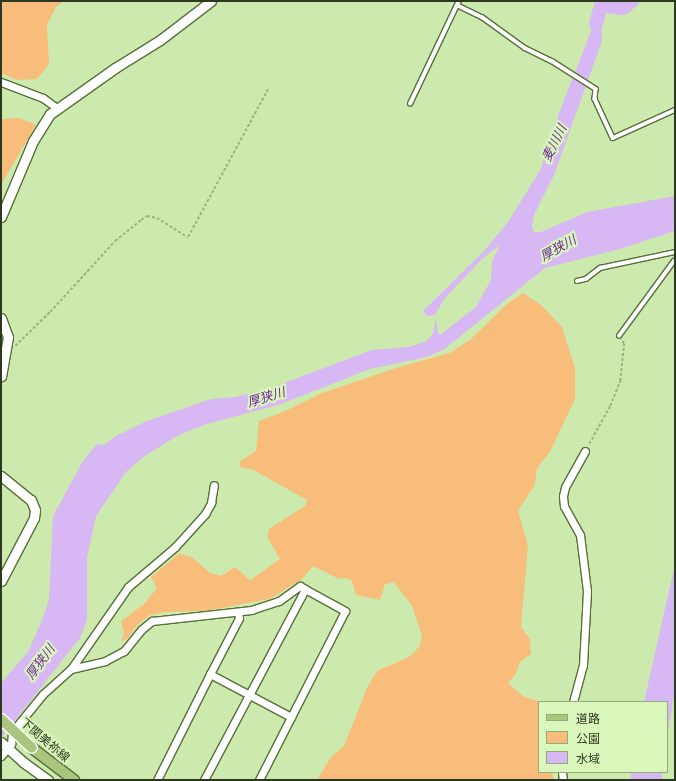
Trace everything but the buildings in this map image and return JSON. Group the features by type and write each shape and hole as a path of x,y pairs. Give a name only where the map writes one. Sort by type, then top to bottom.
{"main road":[{"name":"下関美祢線","path":"1,719 32,748 74,780"}],"street":[{"path":"1,217 33,141 50,114 160,40 211,1"},
{"path":"1,82 43,98 57,108"},
{"path":"1,318 6,329 7,352 1,376"},
{"path":"573,701 583,665 587,591 580,535 564,506 563,496 585,451"},
{"path":"1,476 31,500 35,510 34,518 1,581"},
{"path":"1,756 4,745 12,732 43,694 71,669 128,587 175,547 205,514 211,503 214,485"},
{"path":"71,669 105,661 124,651 142,629 152,621 238,612 279,601 300,586 345,611 292,717 258,780"},
{"path":"204,780 305,589"},
{"path":"157,780 239,618 238,612"},
{"path":"210,674 292,717"},
{"path":"4,745 48,780"}],"lane":[{"path":"410,104 458,3 482,17 525,48 552,61 596,89 595,99 613,138 675,110"},
{"path":"577,281 586,278 600,268 675,252 675,262 619,336"}],"path":[{"path":"7,352 24,339 115,241 147,216 157,218 188,237 268,89"},
{"path":"585,451 610,406 620,381 624,344 619,336"}],"green space":[{"path":"1,1 63,1 56,7 47,25 49,64 37,79 17,80 1,73"},
{"path":"19,118 36,125 1,185 1,119"},
{"path":"523,293 541,305 562,327 575,368 575,399 550,452 537,468 535,484 518,511 528,545 521,627 530,639 531,654 520,662 516,674 508,683 524,697 538,701 538,773 552,773 554,780 317,780 331,757 344,746 367,688 377,671 409,657 420,646 422,636 412,606 394,582 385,584 380,600 356,595 352,581 346,578 339,579 313,566 302,579 270,599 205,611 166,612 150,615 137,625 128,638 121,642 124,633 121,621 144,604 157,588 151,577 180,553 193,558 210,573 221,576 235,567 250,580 280,559 267,537 269,529 305,506 307,500 252,469 241,468 239,462 256,451 259,421 283,412 322,393 399,367 450,353 471,339 507,304"}],"water":[{"name":"厚狭川","path":"601,5 602,41 554,175 534,215 532,226 534,232 541,232 587,212 675,196 675,231 620,249 545,268 443,350 427,357 370,369 281,404 207,424 179,435 146,455 126,472 96,516 87,558 87,620 80,638 1,738 1,683 28,652 42,620 49,600 53,516 83,461 97,444 104,445 116,436 147,421 211,399 235,397 268,389 372,350 409,347 427,341 433,333 436,318 438,334 441,334 476,307 491,280 492,261 500,245 482,259 444,299 435,315 427,316 423,311 484,251 508,222 541,169 550,137"},
{"path":"675,564 675,689 668,731 668,701 644,701"},
{"path":"631,773 662,773 662,780 631,780"}],"waterway":[{"name":"麦川川","path":"596,24 602,1"},
{"path":"601,5 623,8 632,1"}]}
